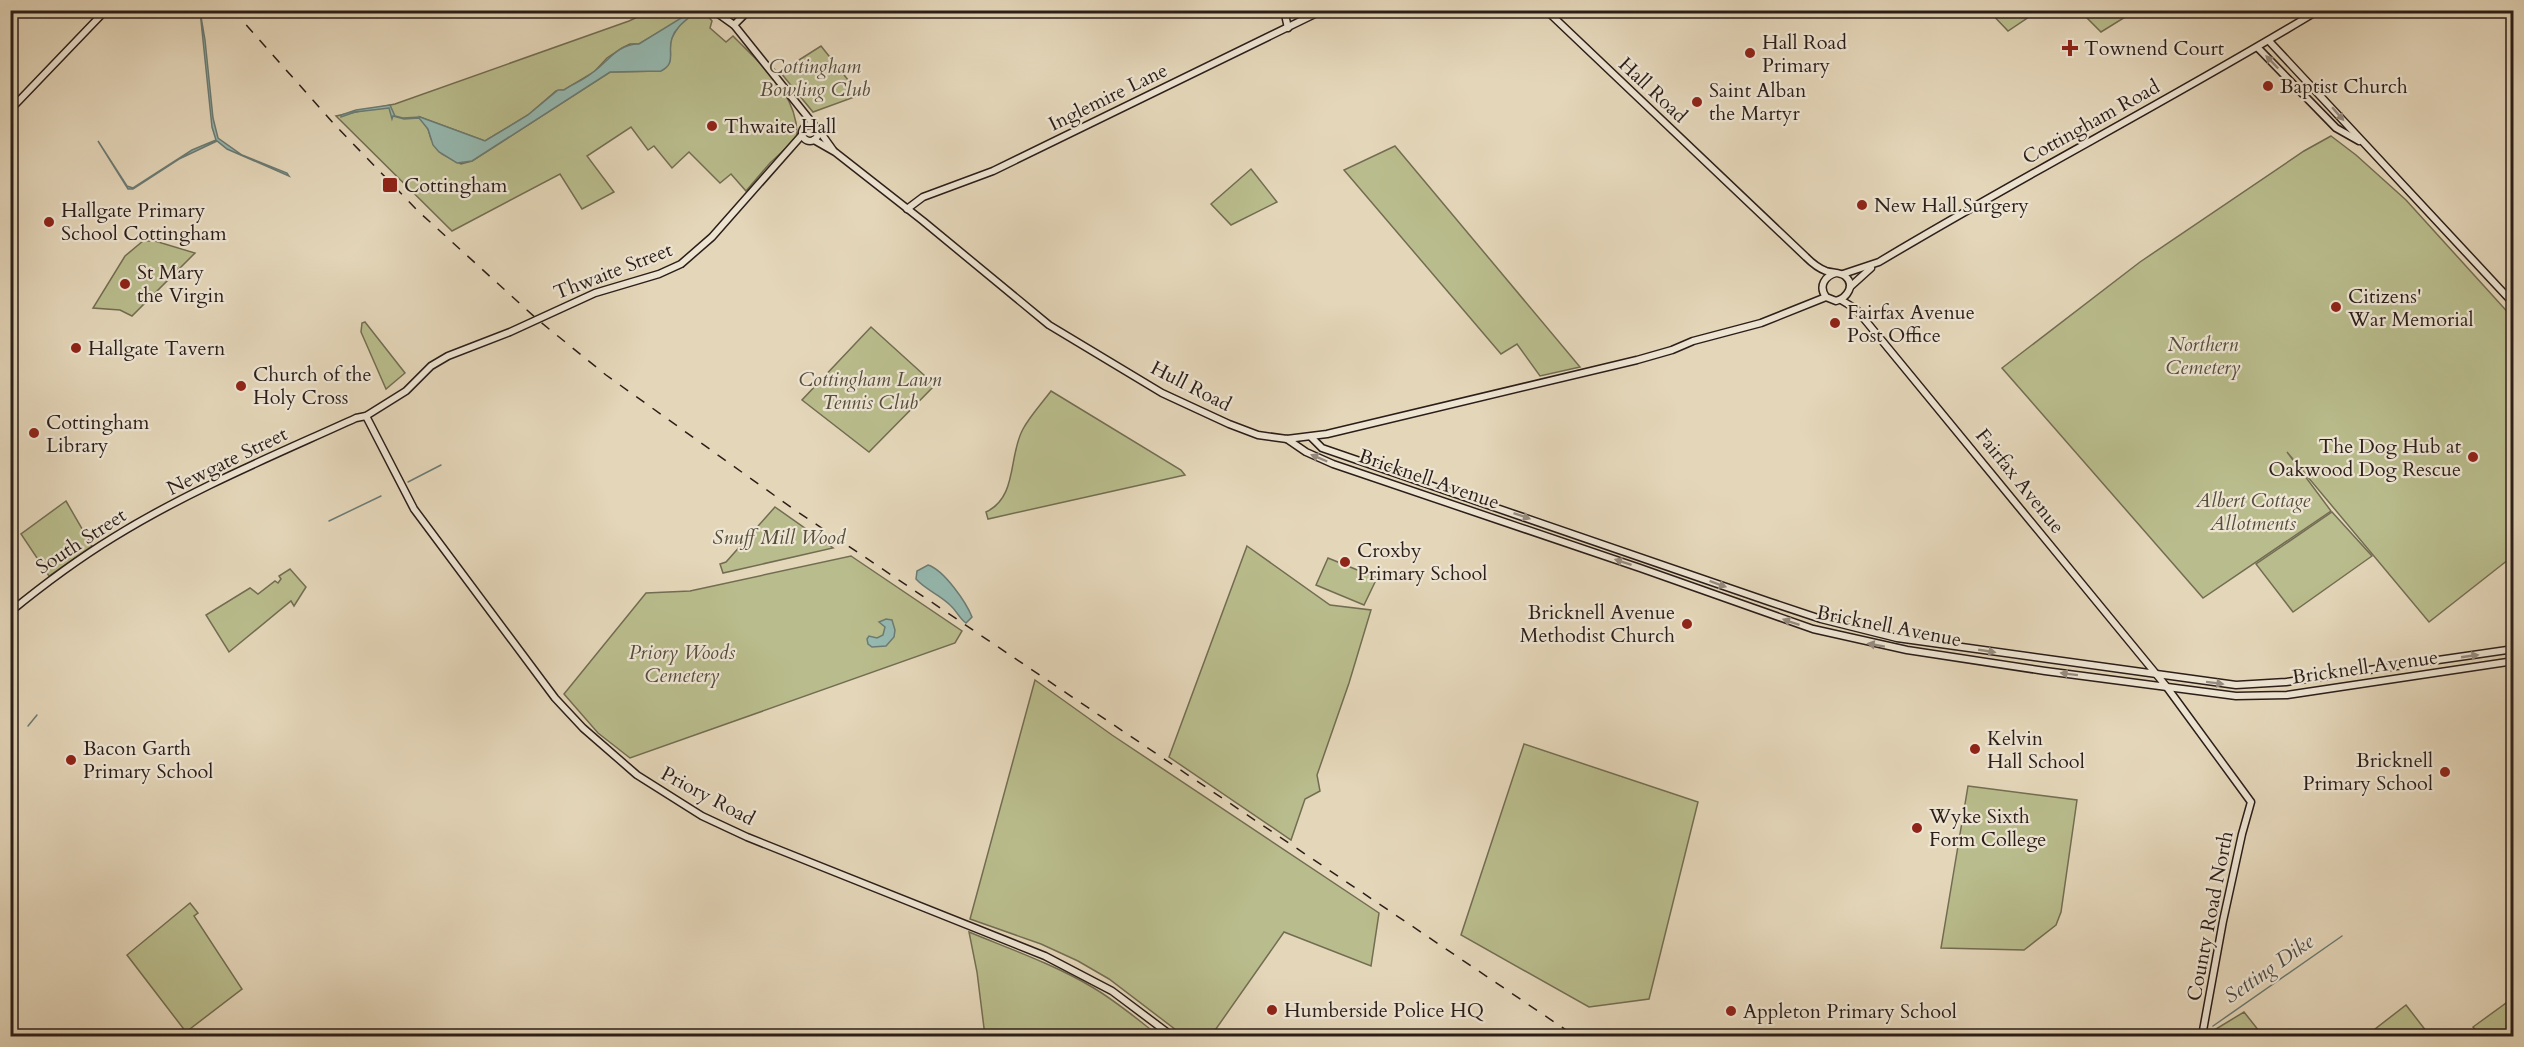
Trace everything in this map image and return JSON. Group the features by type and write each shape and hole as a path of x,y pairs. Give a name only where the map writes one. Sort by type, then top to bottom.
{"street":[{"path":"10,110 106,10"},
{"name":"Hull Road","path":"713,10 734,25 835,152"},
{"path":"734,25 749,10"},
{"path":"1284,10 1288,28"},
{"name":"Inglemire Lane","path":"907,209 923,197 993,171 1323,10"},
{"name":"Hall Road","path":"1546,10 1818,267 1836,273"},
{"name":"Cottingham Road","path":"1843,274 1879,262 2258,48 2319,10"},
{"path":"2269,41 2319,92 2362,142 2514,304"},
{"path":"2258,48 2336,128 2362,142"},
{"path":"798,103 803,116 802,135"},
{"path":"804,127 815,127 818,134 811,140"},
{"name":"Hull Road","path":"802,135 835,152 1049,325 1162,393 1258,435 1287,439 1311,437 1381,422 1672,350 1693,341 1761,323 1800,307"},
{"name":"Thwaite Street","path":"418,378 431,366 464,349 531,323 595,293 659,274 681,264 712,237 802,135"},
{"name":"Thwaite Street","path":"788,152 811,140"},
{"name":"Cottingham Road","path":"1850,289 1879,262"},
{"name":"Hall Road","path":"1818,267 1822,285"},
{"path":"1843,274 1848,280 1850,289 1841,300 1826,297 1800,307 1822,285 1828,275 1843,274"},
{"path":"1822,285 1826,297"},
{"name":"Fairfax Avenue","path":"1850,289 1856,309"},
{"name":"Fairfax Avenue","path":"1841,300 1856,309 2166,686 2251,802"},
{"name":"Newgate Street","path":"142,520 238,472 356,418 366,416 406,391 418,378"},
{"name":"Priory Road","path":"366,416 414,509 544,684 584,728 637,775 702,816 747,837 1045,956 1112,991 1172,1036"},
{"name":"Bricknell Avenue","path":"1311,437 1322,448 1821,619 1897,638 2235,685 2265,684 2514,649"},
{"name":"Bricknell Avenue","path":"1287,439 1306,452 1334,464 1813,629 1870,644 2045,671 2236,696 2287,695 2514,662"},
{"name":"South Street","path":"10,612 54,577 142,520"},
{"path":"1947,655 1949,645"},
{"name":"County Road North","path":"2202,1036 2223,921 2251,802"}],"green space":[{"path":"703,10 712,21 710,28 726,42 733,36 766,69 785,94 796,122 797,138 770,163 746,191 731,174 720,183 689,152 672,168 654,146 648,150 631,127 587,156 614,192 582,209 560,174 452,231 336,116 395,104 629,21 650,11","holes":["676,22 681,23 671,40 670,61 665,68 660,71 610,72 472,161 461,164 442,154 420,117 485,141 528,115 556,91 564,90 594,72 607,58 622,48 630,44 639,44"]},
{"path":"1989,11 2038,11 2008,31"},
{"path":"2080,11 2135,11 2101,32"},
{"name":"Cottingham Bowling Club","path":"821,46 860,95 813,112 780,72"},
{"path":"2331,136 2406,200 2513,318 2513,556 2429,622 2287,452 2331,511 2203,598 2002,368 2140,262 2304,151"},
{"path":"1395,146 1580,367 1540,376 1517,344 1501,354 1344,170"},
{"path":"1251,169 1277,202 1231,225 1211,204"},
{"path":"143,241 155,241 195,253 132,316 120,310 93,308 125,256"},
{"path":"365,322 405,373 386,389 361,332 362,323"},
{"name":"Cottingham Lawn Tennis Club","path":"871,327 935,385 869,452 802,400"},
{"path":"1051,391 1181,470 1185,475 988,519 986,512 996,505 1008,486 1015,451 1023,429"},
{"path":"66,501 92,546 49,576 21,534"},
{"name":"Snuff Mill Wood","path":"775,507 833,548 723,573 720,564 726,562"},
{"path":"2332,512 2372,556 2293,612 2256,564"},
{"path":"1247,546 1330,605 1371,610 1317,775 1320,791 1305,799 1291,840 1169,757"},
{"name":"Priory Woods Cemetery","path":"851,556 962,631 955,643 630,758 598,733 564,694 646,593 690,591"},
{"path":"1328,558 1377,578 1364,605 1316,585"},
{"path":"290,569 306,587 294,606 291,601 229,652 206,615 250,588 258,594 275,581 278,583 281,579 279,576"},
{"path":"1035,680 1112,735 1379,913 1371,966 1284,932 1211,1036 1184,1036 1109,979 1078,961 1041,944 970,919"},
{"path":"1524,744 1698,802 1649,999 1589,1007 1461,935"},
{"path":"1968,786 2077,800 2061,912 2056,925 2024,950 1941,948"},
{"path":"190,903 198,913 194,916 242,989 186,1032 127,955"},
{"path":"969,932 1031,957 1092,987 1159,1036 985,1036 977,972"},
{"path":"2513,998 2513,1036 2481,1036 2473,1027"},
{"path":"2406,1005 2430,1036 2366,1036"},
{"path":"2244,1012 2263,1036 2210,1036 2211,1032"}],"water":[{"path":"694,10 697,11 674,34 670,61 666,68 661,71 610,72 472,161 457,163 439,152 433,145 428,129 419,118 404,119 393,116 392,119 389,108 355,112 341,117 341,115 356,110 390,105 395,116 420,117 485,141 528,115 558,90 564,90 588,76 619,50 639,44"},
{"path":"200,11 213,118 218,138 242,155 287,173 289,176 227,149 217,141 179,159 133,189 128,189 98,141 127,186 133,188 192,150 216,140 212,127"},
{"path":"928,565 941,573 960,595 972,617 966,623 946,601 916,579 917,571"},
{"path":"886,619 892,620 895,630 894,637 886,646 872,647 868,644 867,639 869,636 877,638 883,635 885,627 879,622"}],"waterway":[{"path":"408,482 441,465"},
{"path":"329,521 381,496"},
{"path":"28,726 37,715"},
{"name":"Setting Dike","path":"2213,1026 2342,936"}],"railway":[{"path":"233,10 334,124 419,212 538,320 606,375 792,508 1575,1036"}],"place":[{"name":"Townend Court","path":"2070,48"},
{"name":"Hall Road Primary","path":"1750,53"},
{"name":"Baptist Church","path":"2268,86"},
{"name":"Saint Alban the Martyr","path":"1697,102"},
{"name":"Thwaite Hall","path":"712,126"},
{"name":"Cottingham","path":"390,185"},
{"name":"New Hall Surgery","path":"1862,205"},
{"name":"Hallgate Primary School Cottingham","path":"49,222"},
{"name":"St Mary the Virgin","path":"125,284"},
{"name":"Citizens' War Memorial","path":"2336,307"},
{"name":"Fairfax Avenue Post Office","path":"1835,323"},
{"name":"Hallgate Tavern","path":"76,348"},
{"name":"Church of the Holy Cross","path":"241,386"},
{"name":"Cottingham Library","path":"34,433"},
{"name":"The Dog Hub at Oakwood Dog Rescue","path":"2473,457"},
{"name":"Croxby Primary School","path":"1345,562"},
{"name":"Bricknell Avenue Methodist Church","path":"1687,624"},
{"name":"Kelvin Hall School","path":"1975,749"},
{"name":"Bacon Garth Primary School","path":"71,760"},
{"name":"Bricknell Primary School","path":"2445,772"},
{"name":"Wyke Sixth Form College","path":"1917,828"},
{"name":"Humberside Police HQ","path":"1272,1010"},
{"name":"Appleton Primary School","path":"1731,1011"}],"park label":[{"name":"Northern Cemetery","path":"2203,356"},
{"name":"Albert Cottage Allotments","path":"2253,512"}]}
